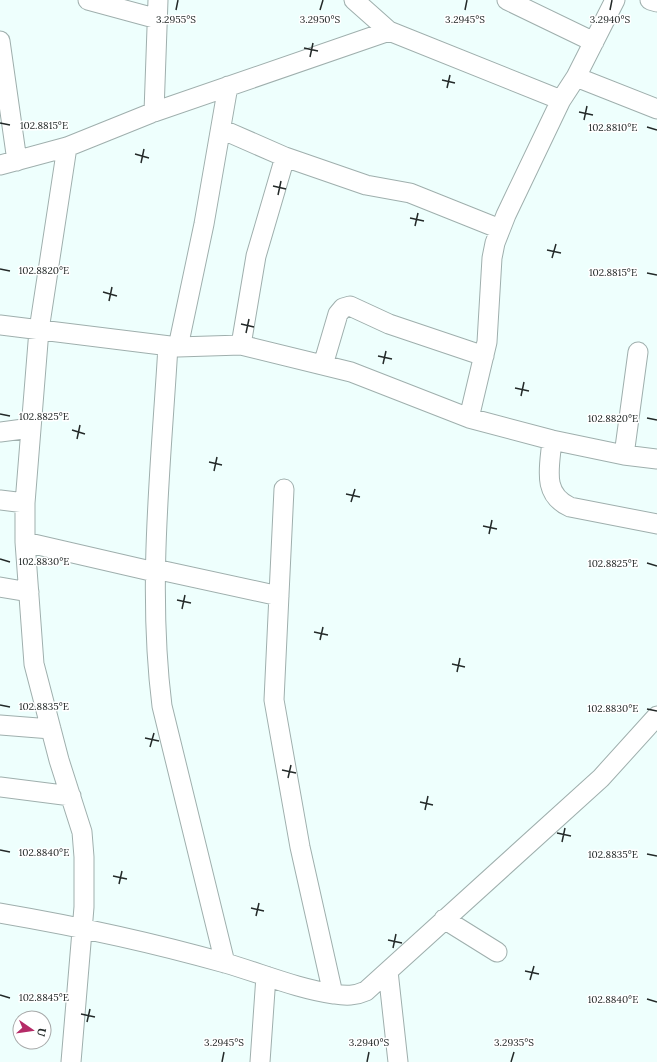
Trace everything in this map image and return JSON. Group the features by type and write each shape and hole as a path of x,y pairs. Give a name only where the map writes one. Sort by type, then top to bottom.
{"street":[{"path":"88,0 158,19"},
{"path":"154,112 158,0"},
{"path":"354,0 389,30 561,100"},
{"path":"507,0 594,42"},
{"path":"468,418 488,336 492,258 500,229 561,100 576,76 615,0"},
{"path":"650,0 657,2"},
{"path":"0,40 8,163 67,147 154,112 389,30"},
{"path":"576,76 657,109"},
{"path":"225,963 162,706 159,682 155,571 173,346 204,224 228,86"},
{"path":"221,129 285,157 366,185 410,193 500,229"},
{"path":"67,147 39,330 25,503 25,542 34,664 51,729 82,832 84,857 84,907 71,1062"},
{"path":"241,346 256,256 285,157"},
{"path":"324,365 338,314 343,308 350,306 389,324 484,356"},
{"path":"0,325 173,346 241,346 351,372 468,418 552,440 624,455 657,459"},
{"path":"624,455 638,352"},
{"path":"0,432 31,428"},
{"path":"552,440 549,484 554,497 558,501 570,507 657,524"},
{"path":"284,489 274,700 300,847 333,994"},
{"path":"0,500 25,503"},
{"path":"25,542 155,571 278,596"},
{"path":"0,587 28,592"},
{"path":"0,913 82,927 225,963 333,994 355,996 366,991 601,778 657,716"},
{"path":"0,725 51,729"},
{"path":"0,787 71,796"},
{"path":"444,919 497,952"},
{"path":"388,971 398,1062"},
{"path":"260,1062 266,976"}]}
